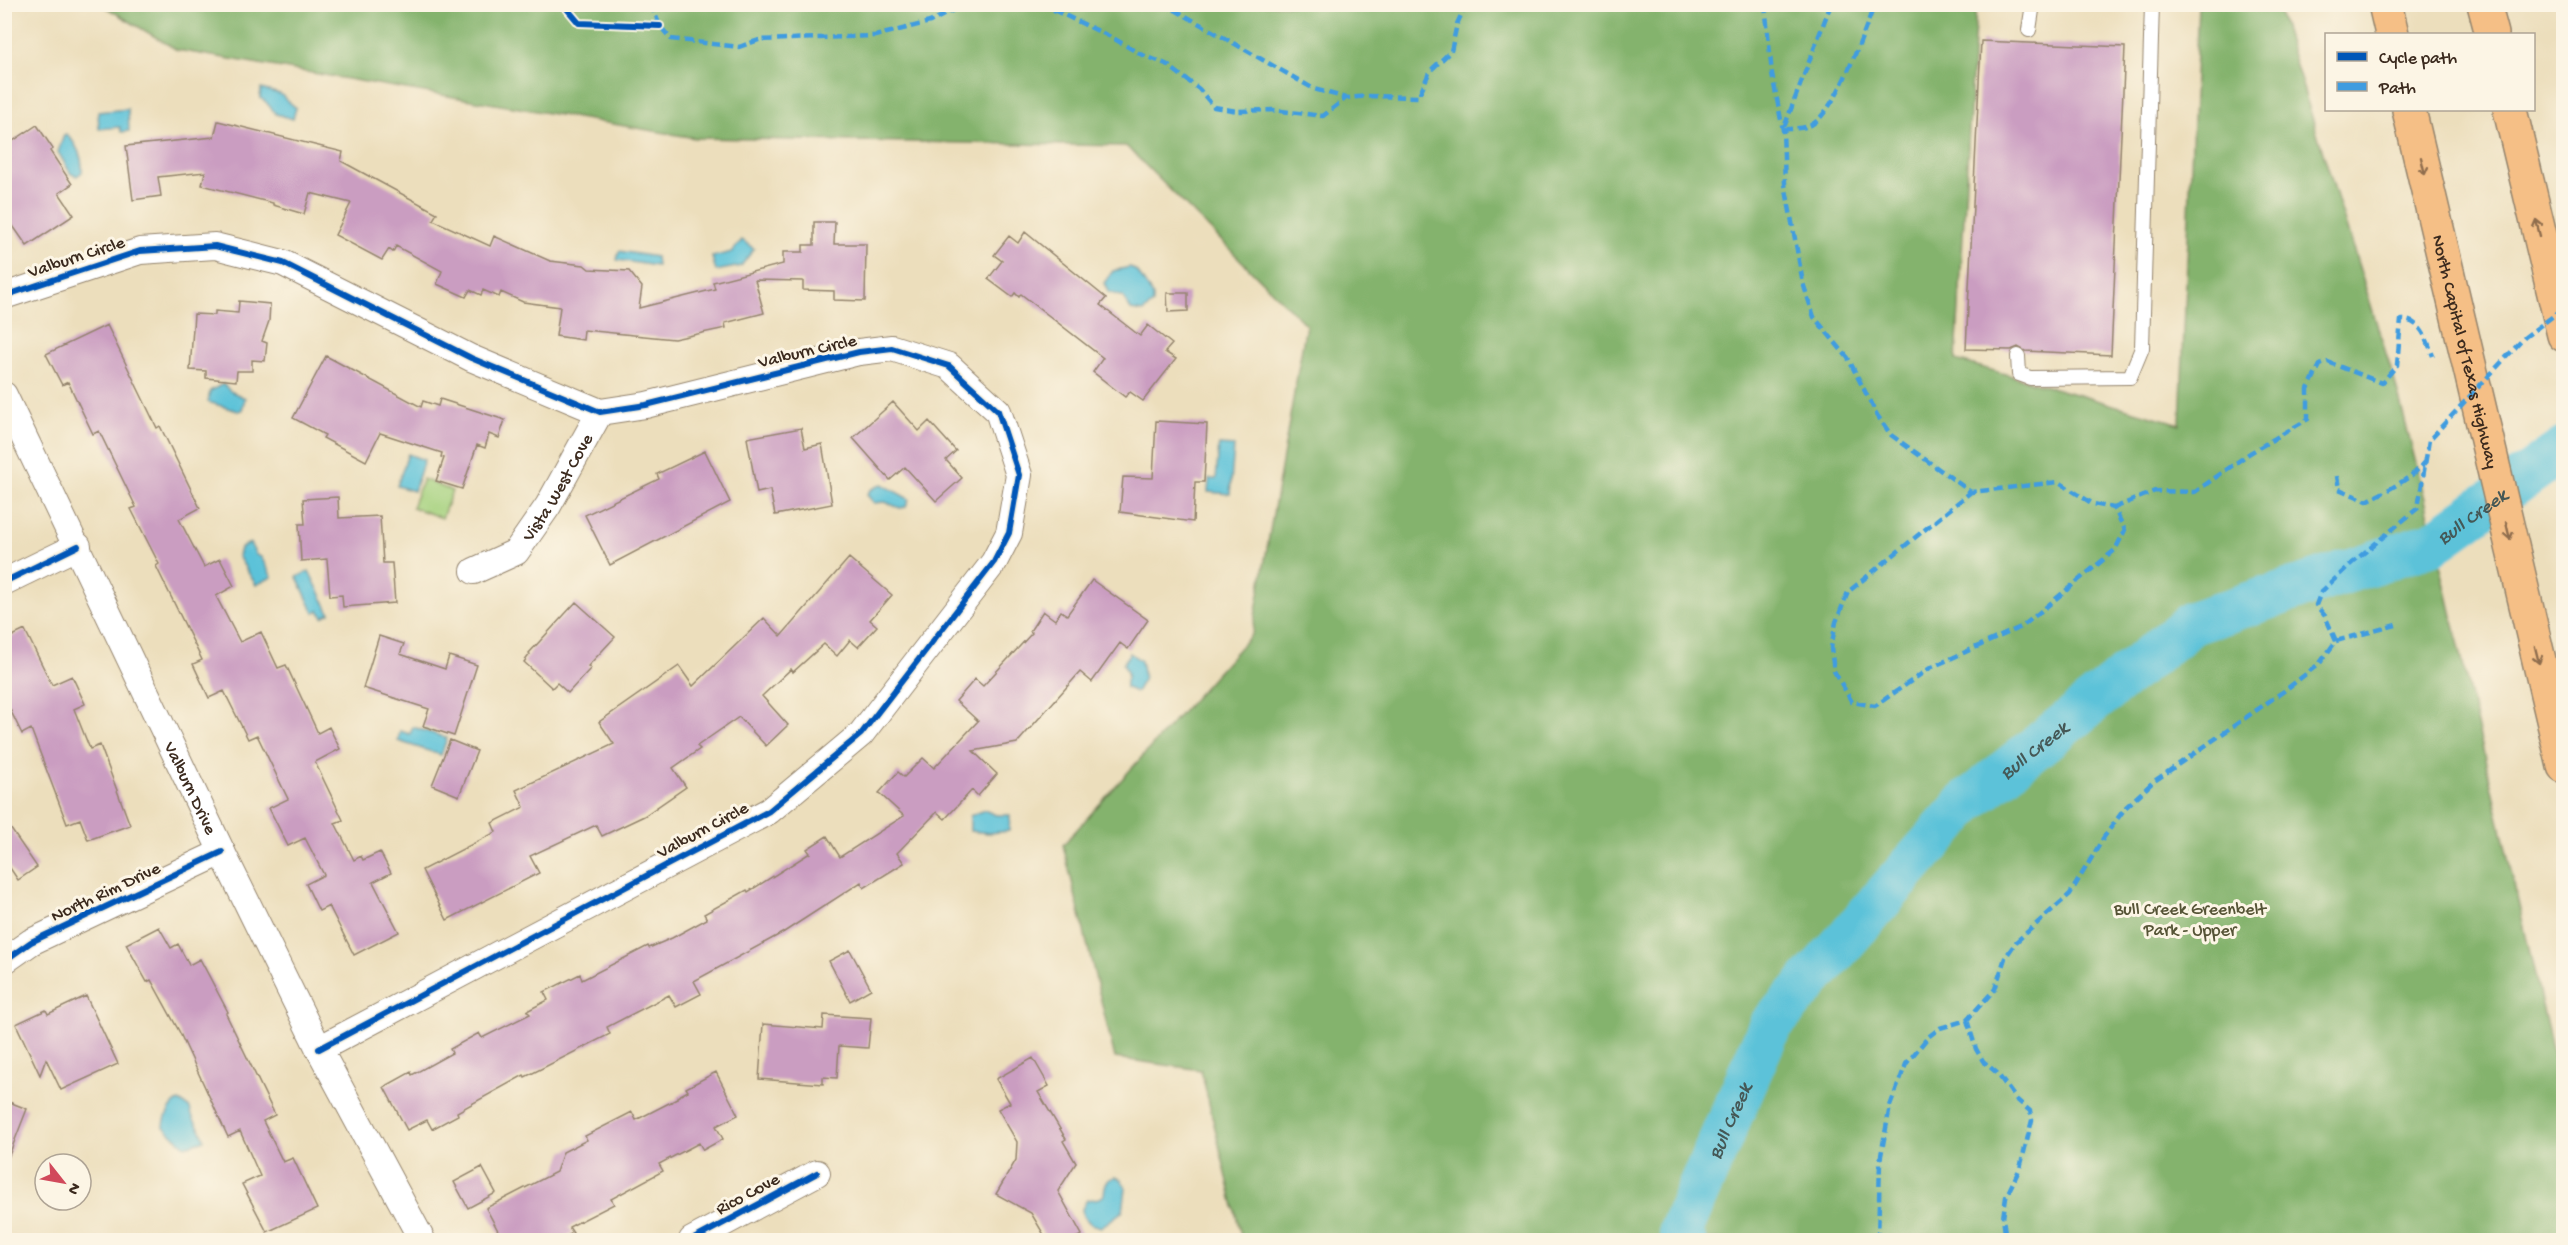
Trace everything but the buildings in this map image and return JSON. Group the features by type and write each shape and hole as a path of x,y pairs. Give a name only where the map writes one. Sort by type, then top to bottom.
{"highway":[{"path":"2385,4 2392,33"},
{"path":"2484,4 2492,33"},
{"name":"North Capital of Texas Highway","path":"2409,111 2564,766"},
{"path":"2510,111 2564,335"}],"street":[{"name":"Valburn Circle","path":"4,296 140,251 216,246 283,263 471,358 600,412 646,405 859,352 892,348 949,366 998,411 1019,475 1010,533 994,562 861,734 769,811 319,1049"},
{"name":"Valburn Drive","path":"4,395 222,852 319,1049 422,1240"},
{"name":"Vista West Cove","path":"474,571 516,552 548,506 600,412"},
{"path":"4,582 78,546"},
{"name":"North Rim Drive","path":"4,961 31,942 222,852"},
{"name":"Rico Cove","path":"692,1240 817,1173"}],"lane":[{"path":"2029,30 2033,4"},
{"path":"2018,356 2019,374 2030,378 2130,377 2142,348 2152,4"}],"green space":[{"name":"Bull Creek Greenbelt Park - Upper","path":"102,5 1976,5 1956,360 2180,424 2198,5 2277,5 2395,382 2424,495 2563,1096 2563,1240 1242,1240 1201,1070 1115,1058 1063,845 1252,634 1306,325 1126,146 695,138 177,50"},
{"path":"423,479 452,491 442,518 412,507"}],"water":[{"path":"261,89 280,94 296,108 293,119 276,114 260,98"},
{"path":"128,109 129,131 121,132 120,127 99,129 98,112"},
{"path":"67,134 80,156 82,172 77,176 71,174 58,152 64,135"},
{"path":"742,240 754,249 741,266 716,271 712,257 732,252"},
{"path":"619,251 656,257 657,266 617,260"},
{"path":"1130,267 1140,276 1153,296 1153,304 1143,312 1131,310 1123,297 1108,292 1104,283 1113,271"},
{"path":"223,384 230,391 245,398 242,410 238,411 208,402 210,391"},
{"path":"1219,445 1234,446 1230,494 1208,492 1209,479 1216,479"},
{"path":"408,454 424,460 414,491 397,486"},
{"path":"882,484 909,499 906,507 900,508 885,502 874,503 867,495 870,490"},
{"path":"250,543 272,577 256,585 238,556 240,548"},
{"path":"309,571 330,613 323,617 319,610 314,613 297,577"},
{"path":"1130,653 1141,661 1144,678 1136,692 1126,688 1127,675 1123,664"},
{"path":"413,727 447,738 441,755 398,741 400,731 410,734"},
{"path":"984,810 996,815 1010,815 1009,831 989,833 970,831 970,816"},
{"path":"179,1101 190,1108 204,1140 185,1146 164,1127 168,1112"},
{"path":"1115,1177 1121,1179 1126,1188 1123,1211 1101,1227 1091,1224 1083,1216 1082,1209 1087,1200 1104,1195 1106,1183"}],"waterway":[{"name":"Bull Creek","path":"1684,1240 1681,1230 1770,1026 1967,802 2192,623 2433,543 2564,449"}],"marked path":[{"path":"651,4 660,26 671,39 739,47 759,40 875,36 930,22 965,4"},
{"path":"1041,4 1113,38 1140,54 1166,64 1199,89 1214,107 1237,111 1273,110 1323,116 1346,98"},
{"path":"1162,4 1314,89 1346,98 1418,97 1430,71 1451,51 1457,24 1466,4"},
{"path":"1765,4 1772,74 1783,130 1785,184 1803,283 1814,317 1848,358 1877,415 1891,435 1971,492 2059,482 2093,504 2114,508 2125,530 2115,550 2023,626 1930,668 1875,706 1852,702 1834,671 1831,648 1836,622 1848,592 1971,492"},
{"path":"1831,4 1783,130 1811,125 1821,117 1840,88 1875,4"},
{"path":"1878,1240 1880,1161 1890,1106 1906,1064 1928,1037 1940,1028 1967,1020 1995,989 2005,958 2016,942 2070,894 2104,837 2126,807 2153,782 2284,691 2320,663 2336,641 2325,616 2316,605 2321,592 2418,508 2429,440 2525,337 2564,308"},
{"path":"2114,508 2155,491 2195,492 2250,453 2308,419 2308,389 2320,365 2328,362 2382,383 2397,365 2401,320 2414,323 2418,327 2426,337 2433,356"},
{"path":"2337,476 2339,489 2367,501 2406,479 2426,461"},
{"path":"2336,641 2396,625"},
{"path":"1967,1020 1976,1049 1983,1061 1997,1073 2016,1099 2030,1111 2032,1120 2020,1168 2006,1197 2003,1218 2006,1240"}],"cycle path":[{"path":"563,4 579,23 660,26"},
{"path":"4,296 140,251 215,246 283,263 471,358 600,412 646,405 859,352 892,348 949,366 998,411 1019,475 1009,533 994,562 861,734 769,811 319,1049"},
{"path":"4,582 78,546"},
{"path":"4,961 31,942 222,852"},
{"path":"692,1240 817,1173"}]}
